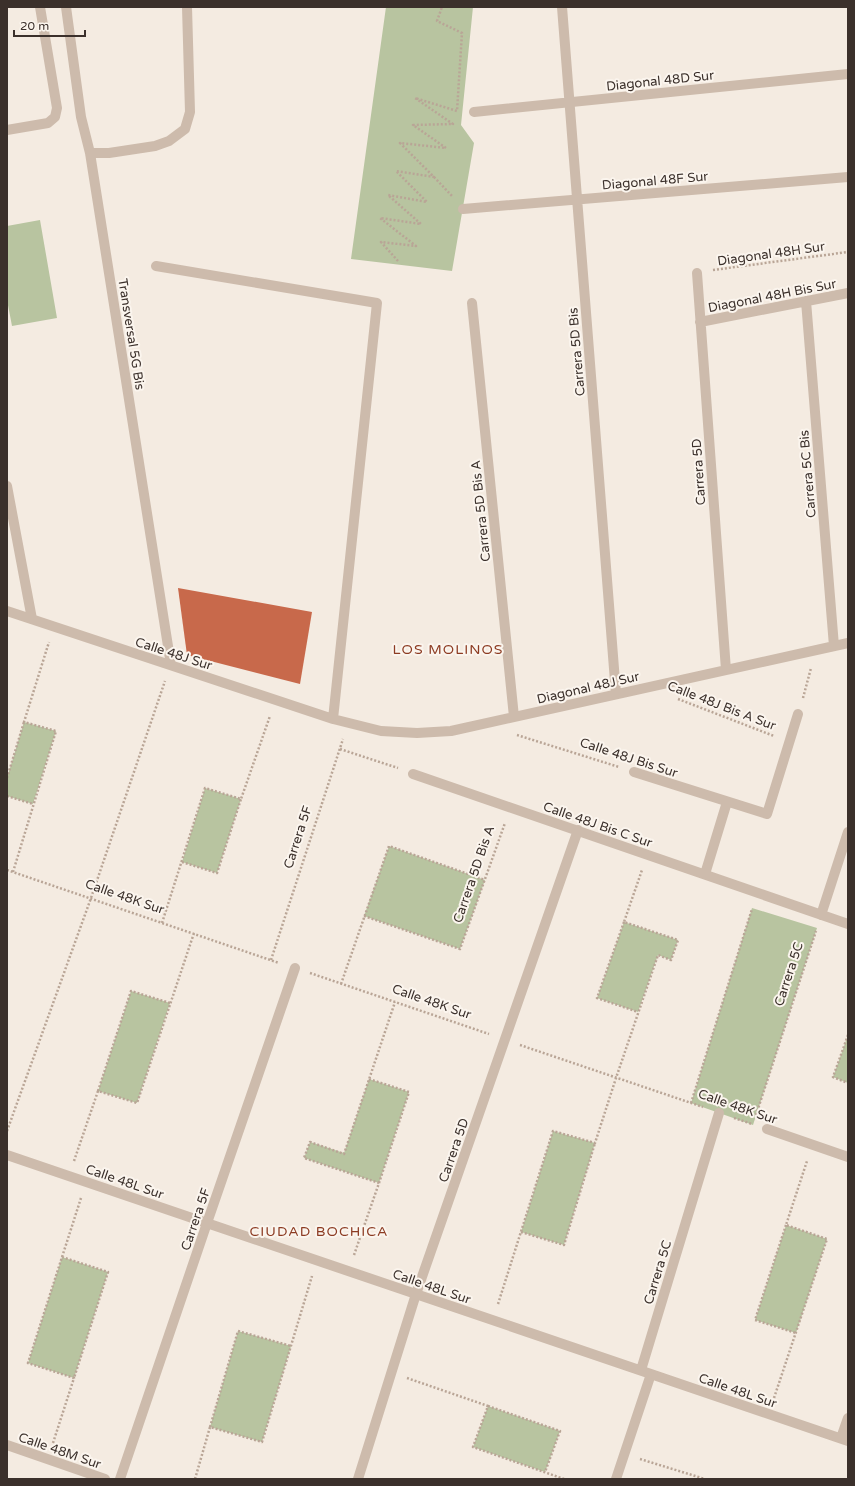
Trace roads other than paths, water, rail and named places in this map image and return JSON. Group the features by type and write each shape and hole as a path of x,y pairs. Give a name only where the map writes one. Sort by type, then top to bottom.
{"street":[{"path":"7,130 48,123 55,117 57,108 40,7"},
{"name":"Transversal 5G Bis","path":"66,7 81,117 90,153 171,665"},
{"path":"90,153 109,153 155,146 170,141 185,129 190,112 187,7"},
{"name":"Carrera 5D Bis","path":"562,7 616,694"},
{"name":"Diagonal 48D Sur","path":"474,112 848,74"},
{"name":"Diagonal 48F Sur","path":"463,208 848,177"},
{"path":"156,266 377,303 333,719"},
{"name":"Carrera 5D","path":"697,273 726,670"},
{"name":"Diagonal 48H Bis Sur","path":"700,322 848,293"},
{"name":"Carrera 5C Bis","path":"806,301 834,646"},
{"name":"Carrera 5D Bis A","path":"472,303 514,717"},
{"path":"7,486 32,619"},
{"name":"Calle 48J Sur","path":"7,611 333,719"},
{"name":"Diagonal 48J Sur","path":"333,719 380,731 417,733 451,732 848,643"},
{"name":"Calle 48J Bis Sur","path":"634,772 767,814 798,714"},
{"name":"Calle 48J Bis C Sur","path":"414,774 848,924"},
{"path":"705,874 728,802"},
{"name":"Carrera 5D","path":"358,1479 416,1294 578,830"},
{"path":"821,914 848,832"},
{"name":"Carrera 5F","path":"120,1479 295,968"},
{"name":"Carrera 5C","path":"641,1370 719,1113"},
{"name":"Calle 48K Sur","path":"767,1129 848,1157"},
{"name":"Calle 48L Sur","path":"7,1155 844,1440"},
{"path":"616,1479 651,1374"},
{"path":"844,1440 848,1418"},
{"name":"Calle 48M Sur","path":"7,1446 105,1479"}],"district":[{"name":"LOS MOLINOS","path":"448,649"},
{"name":"CIUDAD BOCHICA","path":"319,1231"}]}
